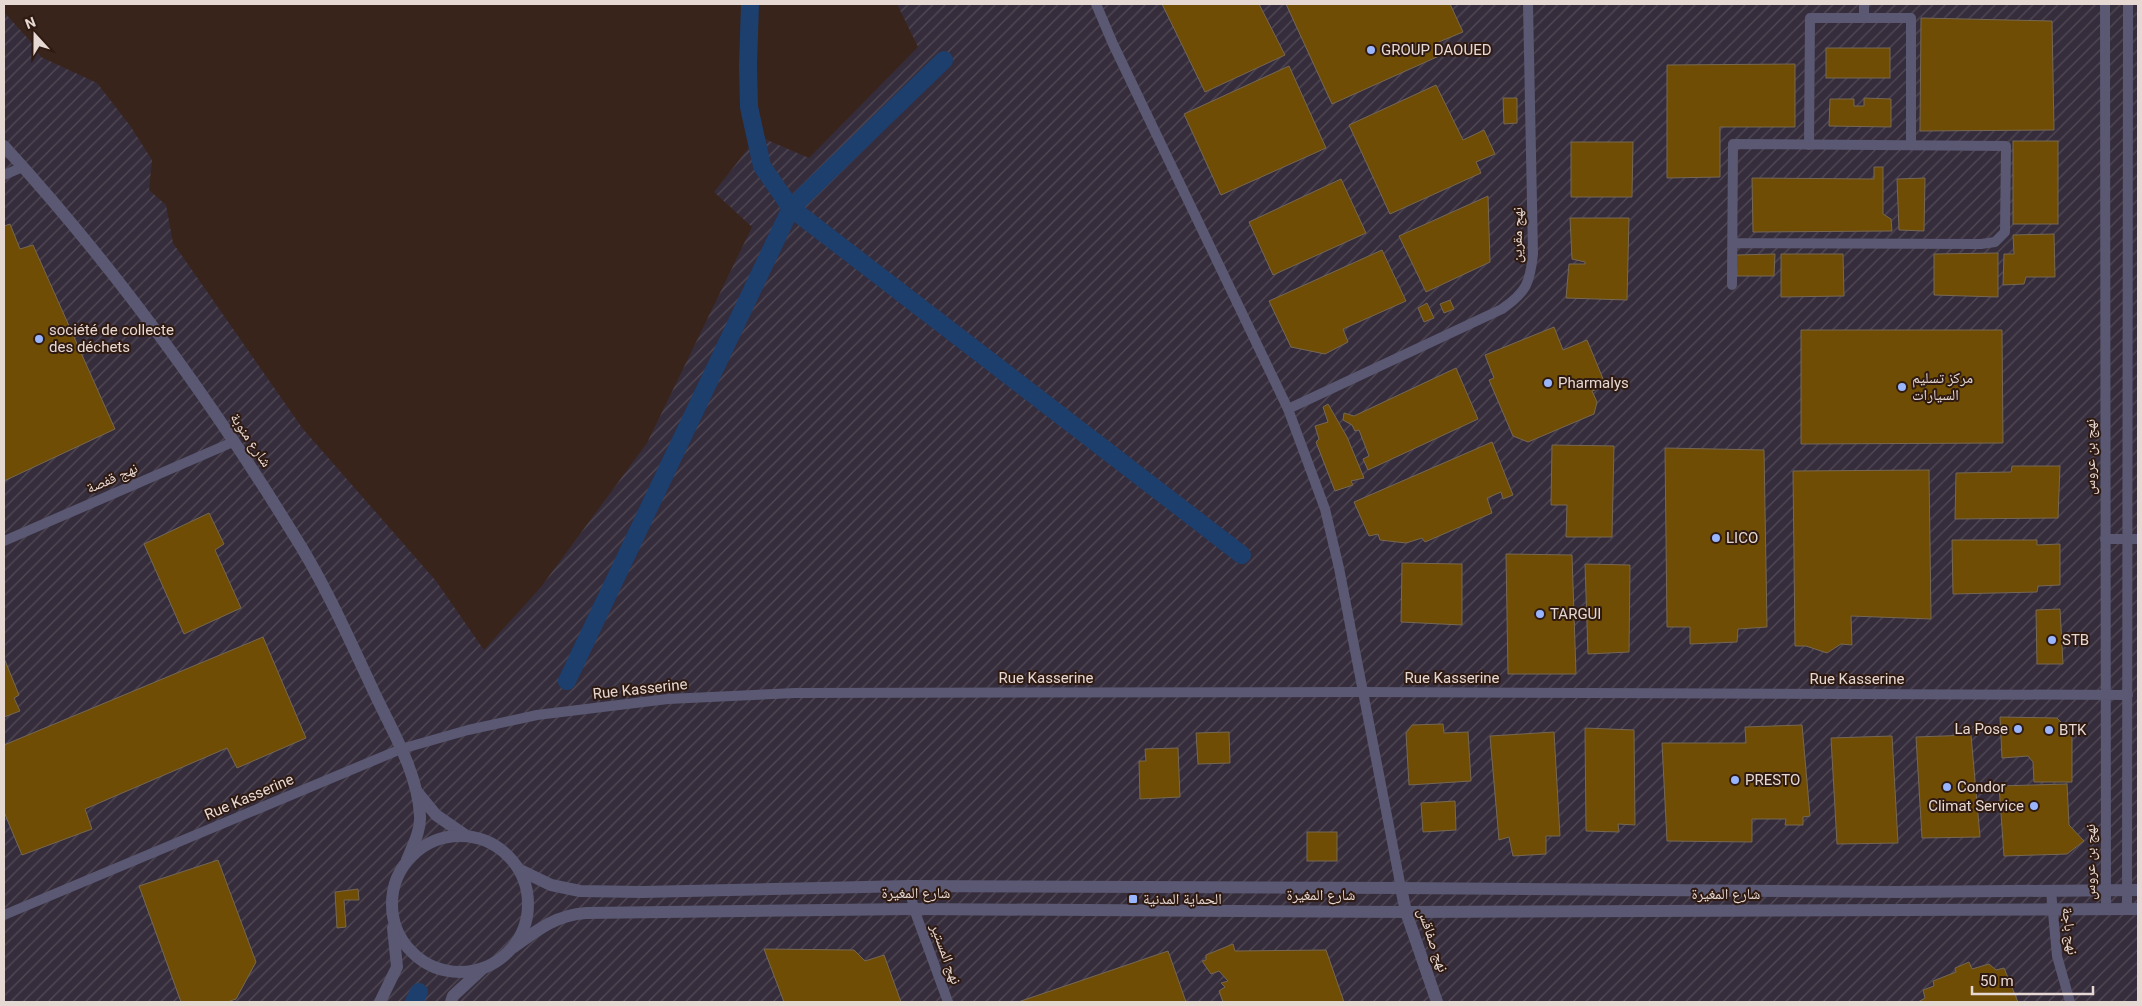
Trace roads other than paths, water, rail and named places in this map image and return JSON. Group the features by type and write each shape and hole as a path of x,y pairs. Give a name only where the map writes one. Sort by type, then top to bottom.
{"street":[{"name":"شارع منوبة","path":"4,146 102,262 180,364 293,532 339,616 401,749 414,786"},
{"path":"414,786 436,815 465,835"},
{"path":"380,1002 397,967 391,910 394,884 407,860 419,829 420,817 414,786"},
{"path":"407,860 423,846 443,837 465,835 488,840 507,853 522,871 529,897 527,924 514,947 499,961 481,970 450,1002"},
{"name":"شارع المغيرة","path":"522,871 551,886 580,891 642,892 909,886 1897,892 2133,890"},
{"name":"نهج صفاقس","path":"1400,888 1406,912 1437,1002"},
{"name":"شارع المغيرة","path":"514,947 555,919 571,914 914,909 1406,912 2133,909"},
{"path":"391,910 398,934 412,954 432,967 456,973 481,970"}],"lane":[{"path":"1096,4 1288,409 1325,509 1339,568 1400,888"},
{"name":"نهج مقرين","path":"1288,409 1502,309 1518,298 1526,289 1531,272 1533,254 1528,4"},
{"path":"1864,4 1864,18"},
{"name":"نهج بن عروس","path":"2105,4 2106,910"},
{"path":"2128,4 2127,539 2128,695 2133,909"},
{"path":"1809,144 1810,18 1912,18 1911,145"},
{"path":"1732,242 1981,244 1995,242 2006,232 2006,146 1733,144 1732,242 1732,285"},
{"path":"4,175 22,167"},
{"name":"نهج قفصة","path":"4,541 233,442"},
{"path":"2105,539 2138,540"},
{"name":"Rue Kasserine","path":"4,915 401,749 468,730 537,715 668,699 804,693 1362,692 2128,695"},
{"name":"نهج المستير","path":"909,886 914,909 948,1002"},
{"name":"نهج باجة","path":"2051,891 2057,956 2070,1002"}],"waterway":[{"path":"750,4 749,107 762,166 791,208 1242,555"},
{"path":"567,681 791,208 944,60"},
{"path":"414,1002 419,992"}],"place":[{"name":"GROUP DAOUED","path":"1371,50"},
{"name":"société de collecte des déchets","path":"39,339"},
{"name":"Pharmalys","path":"1548,383"},
{"name":"مركز تسليم السيارات","path":"1902,387"},
{"name":"LICO","path":"1716,538"},
{"name":"TARGUI","path":"1540,614"},
{"name":"STB","path":"2052,640"},
{"name":"La Pose","path":"2018,729"},
{"name":"BTK","path":"2049,730"},
{"name":"PRESTO","path":"1735,780"},
{"name":"Condor","path":"1947,787"},
{"name":"Climat Service","path":"2034,806"},
{"name":"الحماية المدنية","path":"1133,899"}]}
